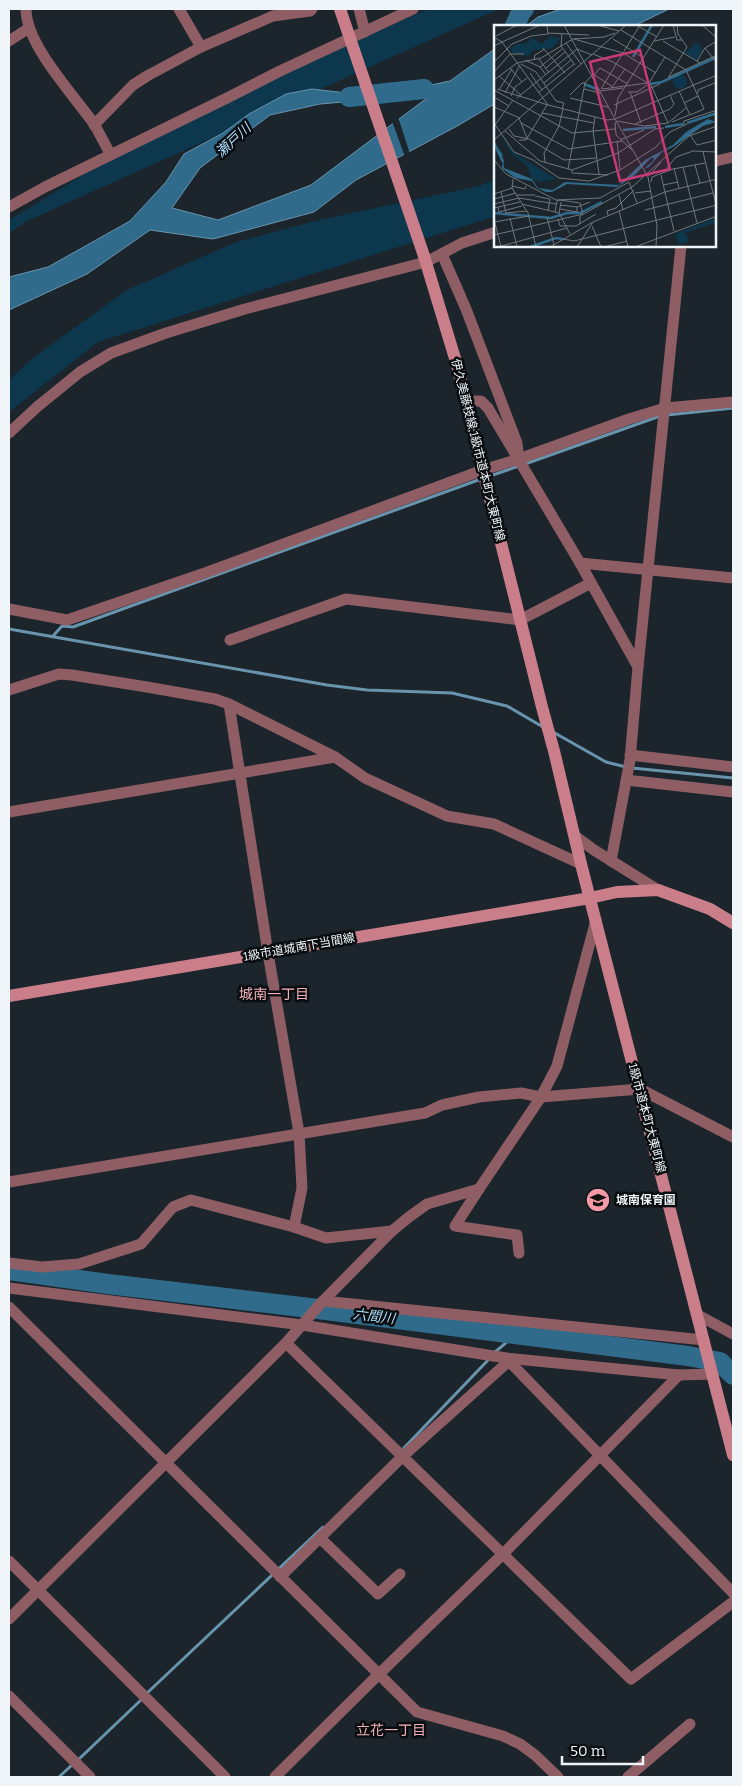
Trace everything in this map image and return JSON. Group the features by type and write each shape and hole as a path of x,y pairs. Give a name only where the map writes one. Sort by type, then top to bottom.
{"street":[{"path":"26,9 29,28 40,50 94,125 111,155"},
{"path":"179,9 202,47"},
{"path":"94,125 133,86 147,76 202,47 273,16 310,11 312,9"},
{"name":"伊久美藤枝線;1級市道本町大東町線","path":"340,9 426,262 451,343 590,898"},
{"path":"360,9 365,32"},
{"path":"9,207 111,155 413,9"},
{"path":"9,41 29,28"},
{"path":"717,161 733,157"},
{"path":"9,433 80,372 111,353 166,333 245,309 426,262 462,244 494,233"},
{"path":"611,861 630,757 681,248"},
{"path":"442,254 466,309 517,443 519,459"},
{"path":"466,400 481,401 488,408 580,563 638,667"},
{"path":"9,609 67,620 205,573 483,470 629,419 665,408 733,402"},
{"path":"580,563 733,578"},
{"path":"230,640 346,599 520,620 591,584"},
{"path":"9,690 59,674 147,686 215,699 229,704 335,757 364,778 447,816 494,824 581,864"},
{"path":"229,704 268,953 299,1133 302,1188 294,1227"},
{"path":"9,812 335,757"},
{"path":"630,757 733,767"},
{"path":"626,780 733,792"},
{"path":"575,836 658,890 732,918"},
{"name":"1級市道城南下当間線","path":"9,996 617,892 658,890"},
{"name":"1級市道本町大東町線","path":"590,898 733,1455"},
{"path":"519,1253 517,1235 455,1226 541,1096 556,1066 596,920"},
{"path":"9,1182 425,1113 442,1105 479,1096 521,1093 541,1096 640,1089 733,1137"},
{"path":"9,1619 286,1342 323,1301 392,1231 427,1204 479,1189"},
{"path":"9,1263 42,1267 79,1264 141,1244 173,1207 191,1200 294,1227 326,1238 392,1231"},
{"path":"9,1288 302,1325 508,1360 679,1375 713,1374"},
{"path":"323,1301 704,1340"},
{"path":"9,1307 417,1712 503,1736 520,1744 535,1755 558,1777"},
{"path":"698,1315 733,1334"},
{"path":"286,1342 631,1680 733,1602"},
{"path":"508,1360 733,1592"},
{"path":"280,1577 402,1457 508,1360"},
{"path":"275,1777 378,1674 502,1555 679,1375"},
{"path":"320,1538 378,1594 400,1574"},
{"path":"9,1561 225,1777"},
{"path":"9,1696 90,1777"},
{"path":"628,1777 690,1724"}],"shaded area":[{"path":"428,9 499,9 27,221 9,233 9,220 101,164 229,97"},
{"path":"494,180 494,217 98,342 9,412 9,380 34,357 127,290 236,242 319,220 479,186"}],"water":[{"path":"561,9 669,9 636,25 527,25 538,17"},
{"path":"494,49 494,104 356,180 314,212 213,239 150,230 87,274 9,310 9,277 48,267 130,221 166,182 184,154 223,133 249,114 286,94 312,89 364,95 367,100 320,104 270,115 200,168 172,208 218,220 311,185 431,95 401,99 398,92 450,81"}],"pier":[{"path":"398,117 410,154 405,157 392,121"}],"waterway":[{"path":"515,25 524,9"},
{"name":"瀬戸川","path":"349,97 424,89"},
{"path":"667,415 733,408"},
{"path":"525,464 660,416"},
{"path":"487,477 519,466"},
{"path":"53,636 62,626 73,627 481,479"},
{"path":"9,629 327,685 367,690 452,693 507,706 543,727"},
{"path":"553,732 606,762 626,767"},
{"path":"632,768 733,778"},
{"name":"六間川","path":"9,1270 688,1356 720,1362 733,1375"},
{"path":"494,1353 516,1334"},
{"path":"403,1449 490,1358"},
{"path":"146,1694 323,1527"},
{"path":"78,1760 142,1699"},
{"path":"59,1777 73,1764"}],"place":[{"name":"城南保育園","path":"598,1200"}],"district":[{"name":"城南一丁目","path":"274,994"},
{"name":"立花一丁目","path":"391,1730"}]}
